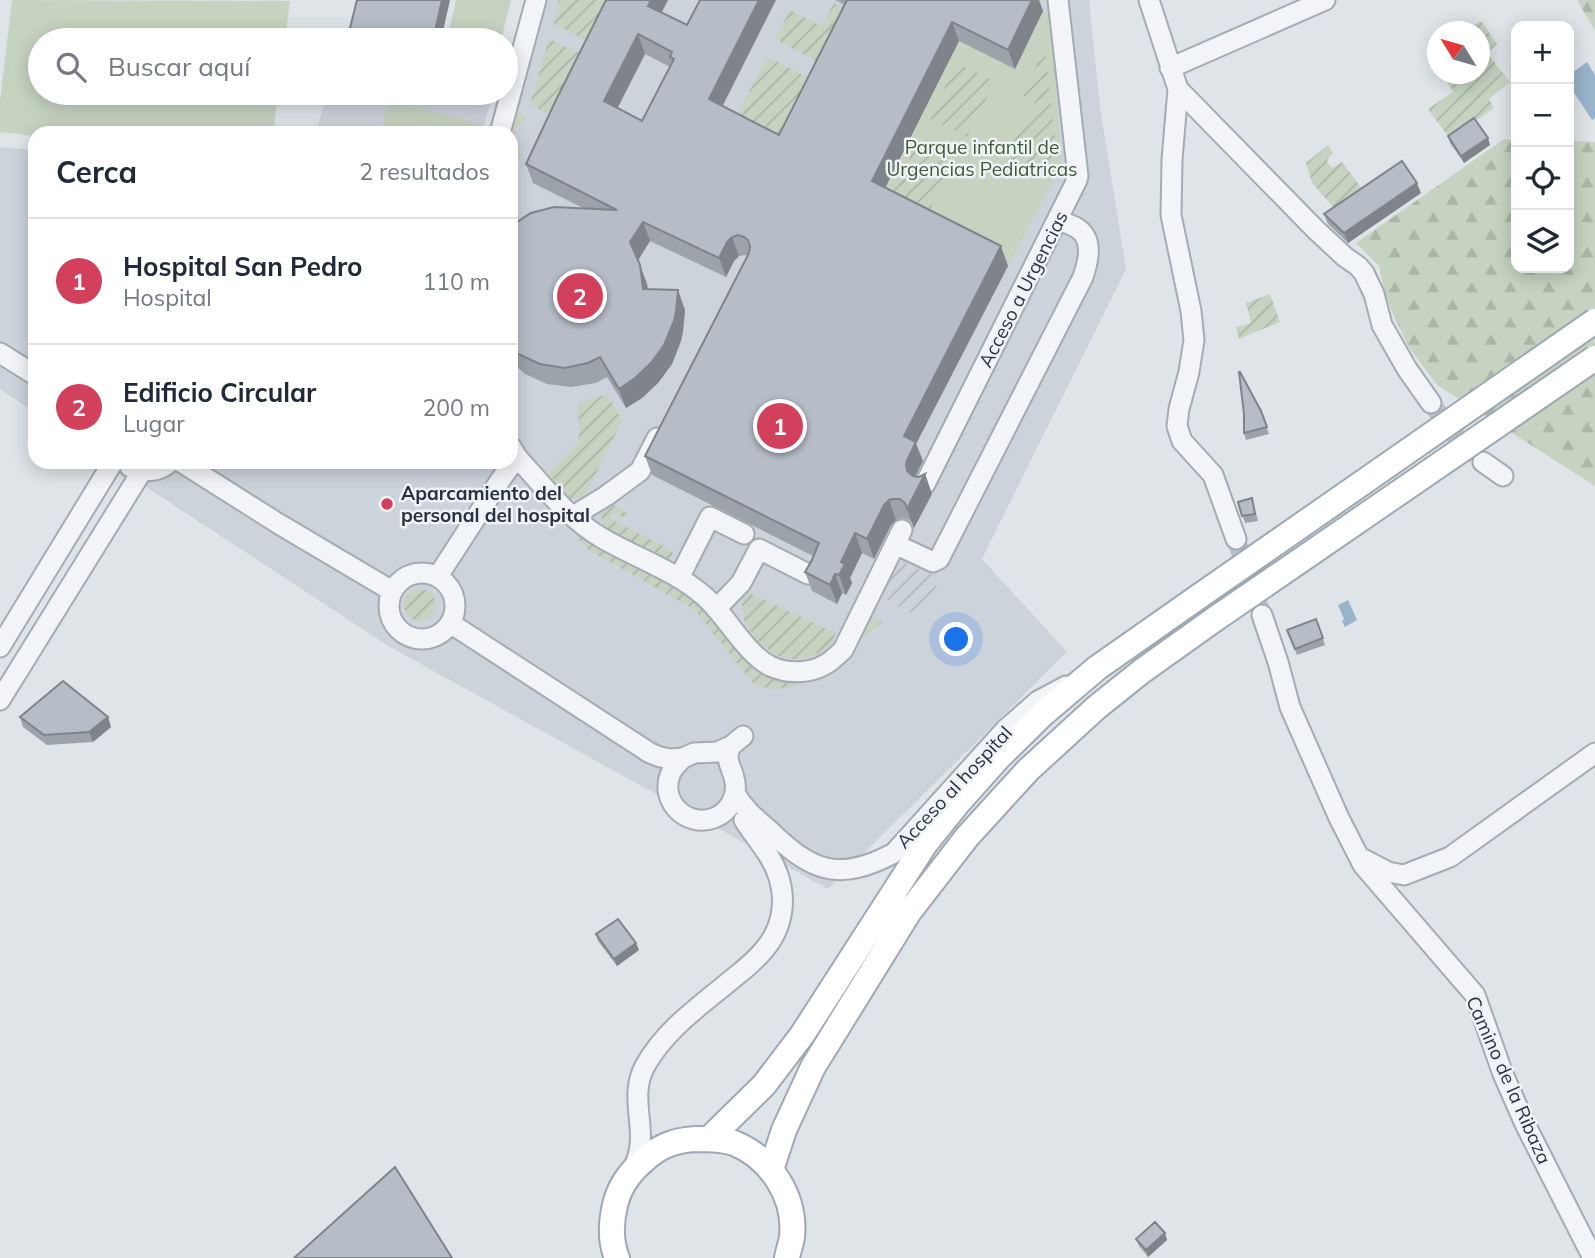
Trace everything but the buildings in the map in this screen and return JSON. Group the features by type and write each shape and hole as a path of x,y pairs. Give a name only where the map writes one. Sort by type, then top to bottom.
{"main road":[{"path":"709,1139 764,1085 802,1035 925,844 999,757 1044,713 1097,668 1595,321"},
{"path":"771,1170 784,1130 813,1067 909,912 967,837 1028,770 1097,707 1142,671 1595,358"},
{"path":"617,1258 611,1222 618,1195 632,1170 653,1152 680,1140 709,1139 732,1142 753,1153 771,1170 784,1190 791,1214 792,1238 787,1258"}],"street":[{"path":"518,66 536,0"},
{"name":"Acceso a Urgencias","path":"925,484 1078,176 1058,0"},
{"path":"1149,0 1178,89 1316,230 1364,273 1374,294 1382,325 1407,369 1431,403"},
{"path":"1170,68 1325,0"},
{"path":"1178,89 1171,215 1191,311 1194,340 1177,426 1182,441 1213,475 1235,537"},
{"path":"502,126 508,105"},
{"path":"518,456 573,516 600,537 679,578 704,597 769,666 788,672 809,671 827,664 843,650 899,537 933,562 939,559 1077,290 1088,261 1087,239 1079,229 1057,221"},
{"path":"0,353 28,371"},
{"path":"573,516 640,471 665,423"},
{"path":"1483,462 1503,476"},
{"path":"0,647 109,469"},
{"path":"136,469 159,469"},
{"path":"192,469 392,591"},
{"path":"438,576 506,469"},
{"path":"0,700 142,471"},
{"path":"679,578 710,517 744,534"},
{"path":"716,608 741,583 758,549 808,574"},
{"path":"428,573 438,576 454,596 454,614 450,623 435,636 425,639 404,634 391,618 389,607 392,591 398,582 407,576 428,573"},
{"name":"Camino de la Ribaza","path":"1262,615 1290,707 1359,857 1475,995 1503,1074 1525,1124 1593,1258"},
{"path":"450,623 660,758 683,758 717,752 737,741 728,756 735,781 735,793 746,823 766,850 778,875 783,903 779,924 767,947 675,1028 643,1069 638,1083 641,1143 637,1162 632,1170"},
{"name":"Acceso al hospital","path":"735,793 749,812 802,859 820,867 838,870 872,865 894,853 1005,730 1038,701 1097,668"},
{"path":"1359,857 1388,872 1404,875 1450,857 1595,752"},
{"path":"650,753 669,781"},
{"path":"705,753 716,755 732,771"},
{"path":"683,758 675,765 667,786 674,807 693,820 704,821 727,816 746,823"},
{"path":"715,818 724,812 735,793"},
{"path":"638,1107 645,1126 652,1133 663,1138 680,1140"}],"shaded area":[{"path":"525,0 1089,0 1100,107 1126,269 982,559 1067,652 828,889 390,647 119,469 518,469 518,126 489,126 495,105 518,105 517,28"},
{"path":"324,105 490,105 484,126 318,126"},
{"path":"0,147 28,149 28,408 0,389"},
{"path":"902,561 940,579 929,600 910,613 881,596 897,565"}],"green space":[{"path":"12,0 290,1 287,28 28,28 28,105 276,105 274,126 28,126 28,135 0,132 0,100"},
{"path":"456,0 511,0 504,28 450,28"},
{"path":"559,0 612,0 589,42 554,24"},
{"path":"1577,0 1595,0 1595,31"},
{"path":"834,3 852,11 824,65 775,39 790,10 822,26"},
{"name":"Parque infantil de Urgencias Pediatricas","path":"1043,11 1050,15 1062,164 1008,266 879,200 959,41"},
{"path":"1490,34 1497,44 1490,50"},
{"path":"549,39 586,56 555,118 530,104"},
{"path":"1045,50 1058,165 1050,181 1006,157 1035,102 1021,94"},
{"path":"767,57 815,81 786,138 738,113"},
{"path":"1490,57 1510,82 1489,99 1494,108 1450,139 1428,109 1453,92 1449,84 1490,84"},
{"path":"957,63 995,82 967,137 929,118"},
{"path":"388,105 408,105 480,124 480,126 382,126"},
{"path":"520,113 526,116 526,119 518,126 510,126 514,115"},
{"path":"920,137 957,155 930,209 893,191"},
{"path":"1504,139 1511,140 1511,273 1574,273 1574,141 1595,142 1595,486 1437,385 1408,346 1386,298 1379,266 1356,243"},
{"path":"1328,145 1333,153 1327,162 1332,168 1342,162 1365,193 1334,208 1312,183 1306,163"},
{"path":"518,147 522,154 518,162"},
{"path":"1270,294 1280,322 1239,339 1236,327 1251,323 1246,303"},
{"path":"608,394 622,421 587,491 580,498 570,498 548,474 579,442 578,403"},
{"path":"610,505 628,514 626,518 614,513 611,519 666,547 673,553 672,558 666,558 608,530 601,516 605,507"},
{"path":"566,520 686,592 759,670 821,670 869,615 883,622 862,638 837,671 788,688 769,689 753,683 695,610 585,548"},
{"path":"420,589 431,594 436,605 431,616 420,621 409,616 404,605 409,594"},
{"path":"747,592 836,633 831,644 819,653 803,659 775,655 756,639 744,620 742,603"}],"water":[{"path":"1587,62 1595,75 1595,118 1592,120 1574,93 1574,71"},
{"path":"1348,600 1357,620 1345,627 1338,605"}],"tunnel":[{"path":"1431,403 1454,434 1476,456"},
{"path":"1236,539 1262,615"}],"place":[{"name":"Edificio Circular","path":"580,296"},
{"name":"Hospital San Pedro","path":"780,426"},
{"name":"Aparcamiento del personal del hospital","path":"387,504"}]}
